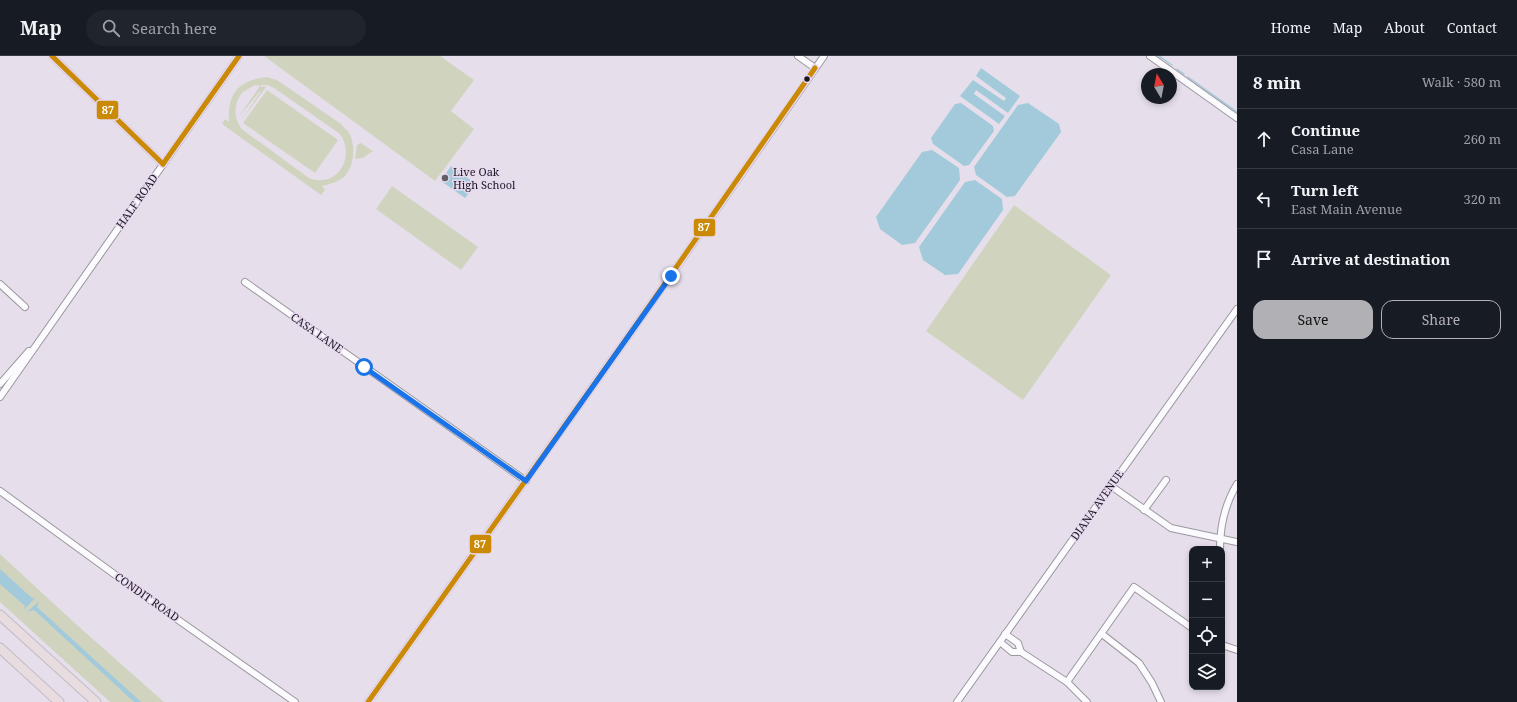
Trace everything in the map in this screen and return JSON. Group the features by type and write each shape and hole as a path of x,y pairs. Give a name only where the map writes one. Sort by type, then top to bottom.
{"highway":[{"path":"0,615 96,702"},
{"path":"0,648 59,702"}],"street":[{"path":"52,56 163,164"},
{"name":"HALF ROAD","path":"0,397 239,56"},
{"path":"798,56 815,68"},
{"path":"368,702 526,481 824,56"},
{"path":"1150,56 1237,118"},
{"name":"CASA LANE","path":"244,282 526,481"},
{"path":"0,284 25,307"},
{"name":"DIANA AVENUE","path":"957,702 1237,309"},
{"name":"HALF ROAD","path":"0,384 50,327"},
{"path":"1144,510 1166,480"},
{"path":"1220,546 1220,529 1228,499 1237,484"},
{"path":"1111,486 1171,528 1237,542"},
{"name":"CONDIT ROAD","path":"0,491 147,598 295,702"},
{"path":"1067,682 1134,587 1189,626"},
{"path":"1005,634 1018,643 1021,652"},
{"path":"1102,634 1139,663 1152,682 1161,702"},
{"path":"1000,642 1012,652 1021,652 1067,682 1087,702"},
{"path":"1225,646 1237,650"}],"green space":[{"path":"264,56 440,56 474,80 451,111 474,129 435,181"},
{"path":"267,77 277,80 341,124 351,136 353,154 351,166 343,178 322,186 325,190 321,195 222,124 225,119 229,122 230,103 237,90 249,81","holes":["255,85 260,86 238,118 261,91 241,121 266,87 262,87 260,85 267,85 274,88 340,134 346,152 345,161 341,169 335,175 328,179 319,180 309,178 243,130 236,118 238,98 241,94"]},
{"path":"267,90 338,140 315,173 243,123"},
{"path":"361,143 373,151 363,158 355,159 357,145"},
{"path":"392,186 478,247 461,270 376,209"},
{"path":"1014,205 1111,275 1023,400 926,331"},
{"path":"0,554 164,702 110,702 0,602"}],"water":[{"path":"981,68 1020,96 1008,113 976,90 974,94 1005,116 999,124 960,96 973,80 1004,101 1006,98 976,76"},
{"path":"961,103 993,126 994,131 969,165 964,166 933,144 931,138 955,104"},
{"path":"1028,103 1059,124 1061,132 1015,196 1007,197 976,175 974,167 1018,105"},
{"path":"932,150 959,168 960,180 915,243 902,245 880,229 876,217 922,152"},
{"path":"451,166 476,184 465,198 441,181"},
{"path":"975,180 1002,199 1003,210 958,274 945,275 923,260 919,247 965,182"},
{"path":"0,569 32,598 35,598 24,610 25,606 0,584"},
{"path":"39,601 37,607 141,702 134,702 34,610 27,612"}],"waterway":[{"path":"1159,56 1172,65"},
{"path":"1177,69 1184,74"},
{"path":"1188,77 1237,112"}],"transit line":[{"name":"87","path":"52,56 163,164"},
{"name":"87","path":"163,164 239,56"},
{"name":"87","path":"368,702 622,345 815,68"}],"place":[{"name":"Live Oak High School","path":"445,178"}],"route":[{"path":"364,367 526,481 671,276"}]}
